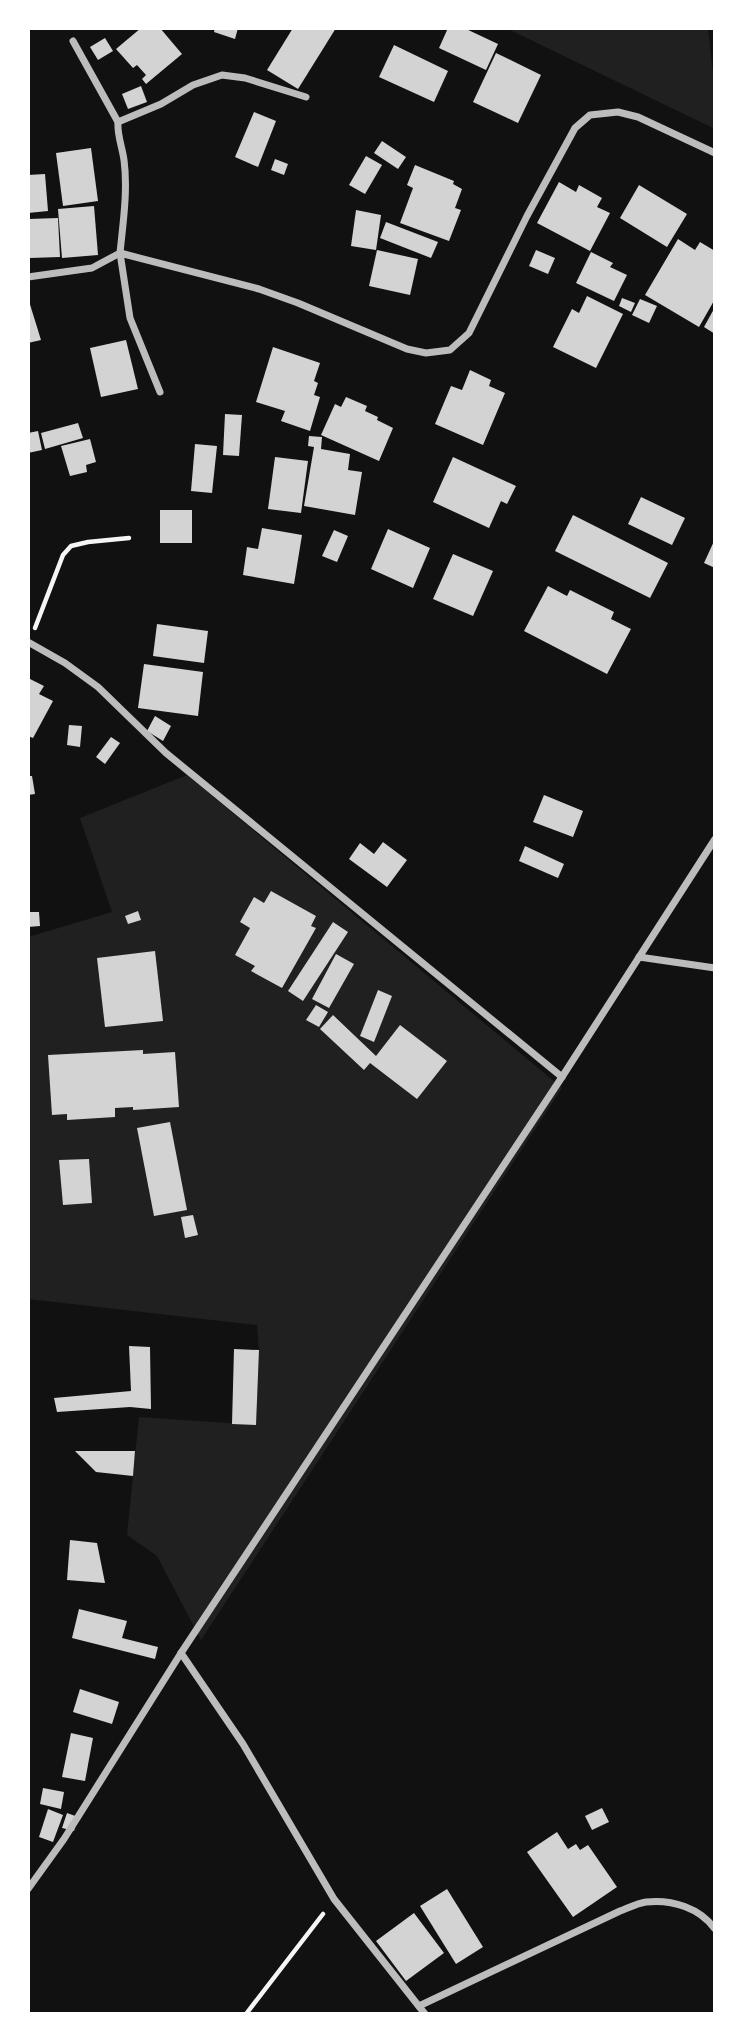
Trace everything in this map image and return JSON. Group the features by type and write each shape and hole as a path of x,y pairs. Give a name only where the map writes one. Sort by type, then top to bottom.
{"street":[{"path":"73,41 118,122 117,134 124,159 125,188 120,253 130,318 160,391"},
{"path":"118,122 161,104 193,85 222,75 245,78 306,97"},
{"path":"28,277 93,268 120,253 259,289 407,349 426,353 450,350 469,333 527,216 575,128 590,115 618,112 638,117 715,153"},
{"path":"29,642 98,687 166,753 562,1077"},
{"path":"28,1889 64,1839 181,1653 562,1077 715,839"},
{"path":"639,957 715,968"},
{"path":"181,1653 243,1744 334,1899 425,2014"},
{"path":"419,2006 620,1911 646,1902 672,1902 694,1910 715,1929"}],"path":[{"path":"29,642 63,555 71,546 129,538"},
{"path":"246,2014 334,1899"}],"shaded area":[{"path":"506,28 708,28 715,93 715,129"},
{"path":"187,775 562,1088 201,1640 157,1556 127,1535 139,1417 256,1425 259,1350 257,1325 28,1299 28,937 112,912 80,818"}],"building":[{"path":"141,28 160,28 182,54 146,84 142,79 146,75 137,65 133,68 116,49"},
{"path":"215,28 238,28 235,39 214,32"},
{"path":"293,28 336,28 298,89 267,70"},
{"path":"448,28 464,28 498,44 486,70 439,48"},
{"path":"105,38 113,51 98,60 90,47"},
{"path":"394,45 448,71 434,102 379,77"},
{"path":"496,53 541,75 518,123 473,102"},
{"path":"141,86 147,102 128,109 122,94"},
{"path":"254,112 276,121 258,167 235,157"},
{"path":"382,141 406,157 398,169 374,153"},
{"path":"91,148 98,201 63,206 56,153"},
{"path":"366,156 382,165 365,194 349,185"},
{"path":"275,159 288,164 284,175 271,170"},
{"path":"415,165 454,181 453,184 462,189 455,208 461,210 449,241 400,223 413,188 407,185"},
{"path":"45,174 48,211 28,213 28,175"},
{"path":"559,182 576,192 579,185 602,198 597,207 610,213 590,251 537,223"},
{"path":"639,185 687,214 667,247 620,218"},
{"path":"94,206 98,255 62,258 58,209"},
{"path":"356,210 381,215 376,250 351,246"},
{"path":"58,218 60,257 30,258 29,219"},
{"path":"386,222 438,242 431,258 380,238"},
{"path":"678,239 695,250 700,242 715,251 715,299 699,327 645,295"},
{"path":"377,250 418,259 410,295 369,286"},
{"path":"536,250 555,258 548,274 529,266"},
{"path":"591,252 613,263 610,267 627,275 614,301 576,283"},
{"path":"587,296 623,314 596,368 553,347 572,309 579,313"},
{"path":"28,298 41,340 28,343"},
{"path":"622,298 635,303 631,312 619,306"},
{"path":"640,299 657,306 649,323 632,315"},
{"path":"715,307 715,334 704,327"},
{"path":"126,340 138,389 101,397 90,348"},
{"path":"273,347 320,363 314,381 318,383 314,395 320,397 310,431 281,421 285,411 256,402"},
{"path":"470,370 491,380 489,386 505,393 483,445 435,424 451,386 462,390"},
{"path":"346,397 367,406 365,411 393,428 379,461 321,435 335,404 341,407"},
{"path":"225,414 242,415 239,456 223,455"},
{"path":"78,423 83,438 45,449 41,433"},
{"path":"38,431 42,450 28,453 28,433"},
{"path":"309,436 322,437 321,449 350,454 348,470 362,472 355,515 304,506 314,447 308,446"},
{"path":"90,439 96,462 86,465 87,472 70,476 61,446"},
{"path":"195,444 217,446 212,493 191,491"},
{"path":"275,457 308,461 301,513 268,509"},
{"path":"453,457 516,486 507,504 501,501 489,528 433,502"},
{"path":"641,497 685,518 672,545 628,524"},
{"path":"160,510 192,510 192,543 160,543"},
{"path":"573,515 668,563 650,598 555,551"},
{"path":"262,528 302,535 294,584 243,575 247,547 258,549"},
{"path":"388,529 430,548 413,588 371,569"},
{"path":"334,530 348,536 337,562 322,556"},
{"path":"715,539 715,568 704,563"},
{"path":"453,554 493,571 473,616 433,599"},
{"path":"548,586 567,596 570,590 614,612 611,619 631,629 607,674 524,631"},
{"path":"157,624 208,631 204,663 153,656"},
{"path":"144,664 203,672 198,716 138,708"},
{"path":"28,678 44,686 39,694 53,701 33,738 28,736"},
{"path":"155,716 171,726 163,741 147,731"},
{"path":"69,725 82,726 80,747 67,745"},
{"path":"111,737 120,743 105,764 96,757"},
{"path":"28,776 32,776 35,794 28,795"},
{"path":"544,795 583,811 573,837 533,822"},
{"path":"383,842 407,860 387,887 349,859 360,843 374,854"},
{"path":"525,846 564,864 558,878 519,861"},
{"path":"271,891 316,916 311,926 316,928 282,988 251,971 255,966 235,955 250,928 240,922 254,897 264,903"},
{"path":"138,911 141,920 128,924 125,916"},
{"path":"28,912 39,912 40,926 28,927"},
{"path":"333,922 348,932 303,1001 288,991"},
{"path":"155,951 163,1021 105,1027 97,958"},
{"path":"336,954 354,964 329,1008 312,999"},
{"path":"378,990 392,996 374,1042 360,1036"},
{"path":"316,1005 328,1012 319,1027 306,1020"},
{"path":"333,1015 376,1056 400,1025 447,1061 417,1099 370,1063 364,1070 320,1029"},
{"path":"143,1050 143,1054 175,1052 179,1107 133,1110 133,1107 115,1108 115,1117 67,1120 67,1114 52,1115 48,1055"},
{"path":"170,1122 187,1210 154,1216 137,1128"},
{"path":"89,1159 92,1203 63,1205 59,1160"},
{"path":"193,1215 198,1235 185,1238 181,1217"},
{"path":"129,1346 150,1347 151,1409 130,1407 57,1412 54,1398 131,1391"},
{"path":"234,1349 259,1350 256,1425 232,1424"},
{"path":"75,1451 135,1451 133,1476 96,1472"},
{"path":"70,1540 97,1543 105,1583 67,1580"},
{"path":"79,1609 127,1621 122,1638 158,1647 155,1659 72,1638"},
{"path":"80,1689 119,1702 112,1724 73,1712"},
{"path":"71,1733 93,1738 85,1781 62,1777"},
{"path":"43,1788 64,1792 61,1809 40,1804"},
{"path":"602,1808 609,1822 592,1830 585,1816"},
{"path":"48,1809 63,1815 53,1842 39,1837"},
{"path":"67,1813 78,1817 74,1831 62,1828"},
{"path":"557,1832 568,1849 576,1844 580,1850 588,1845 617,1887 573,1917 527,1852"},
{"path":"447,1889 483,1947 456,1964 420,1906"},
{"path":"414,1913 444,1953 406,1981 376,1941"}]}
